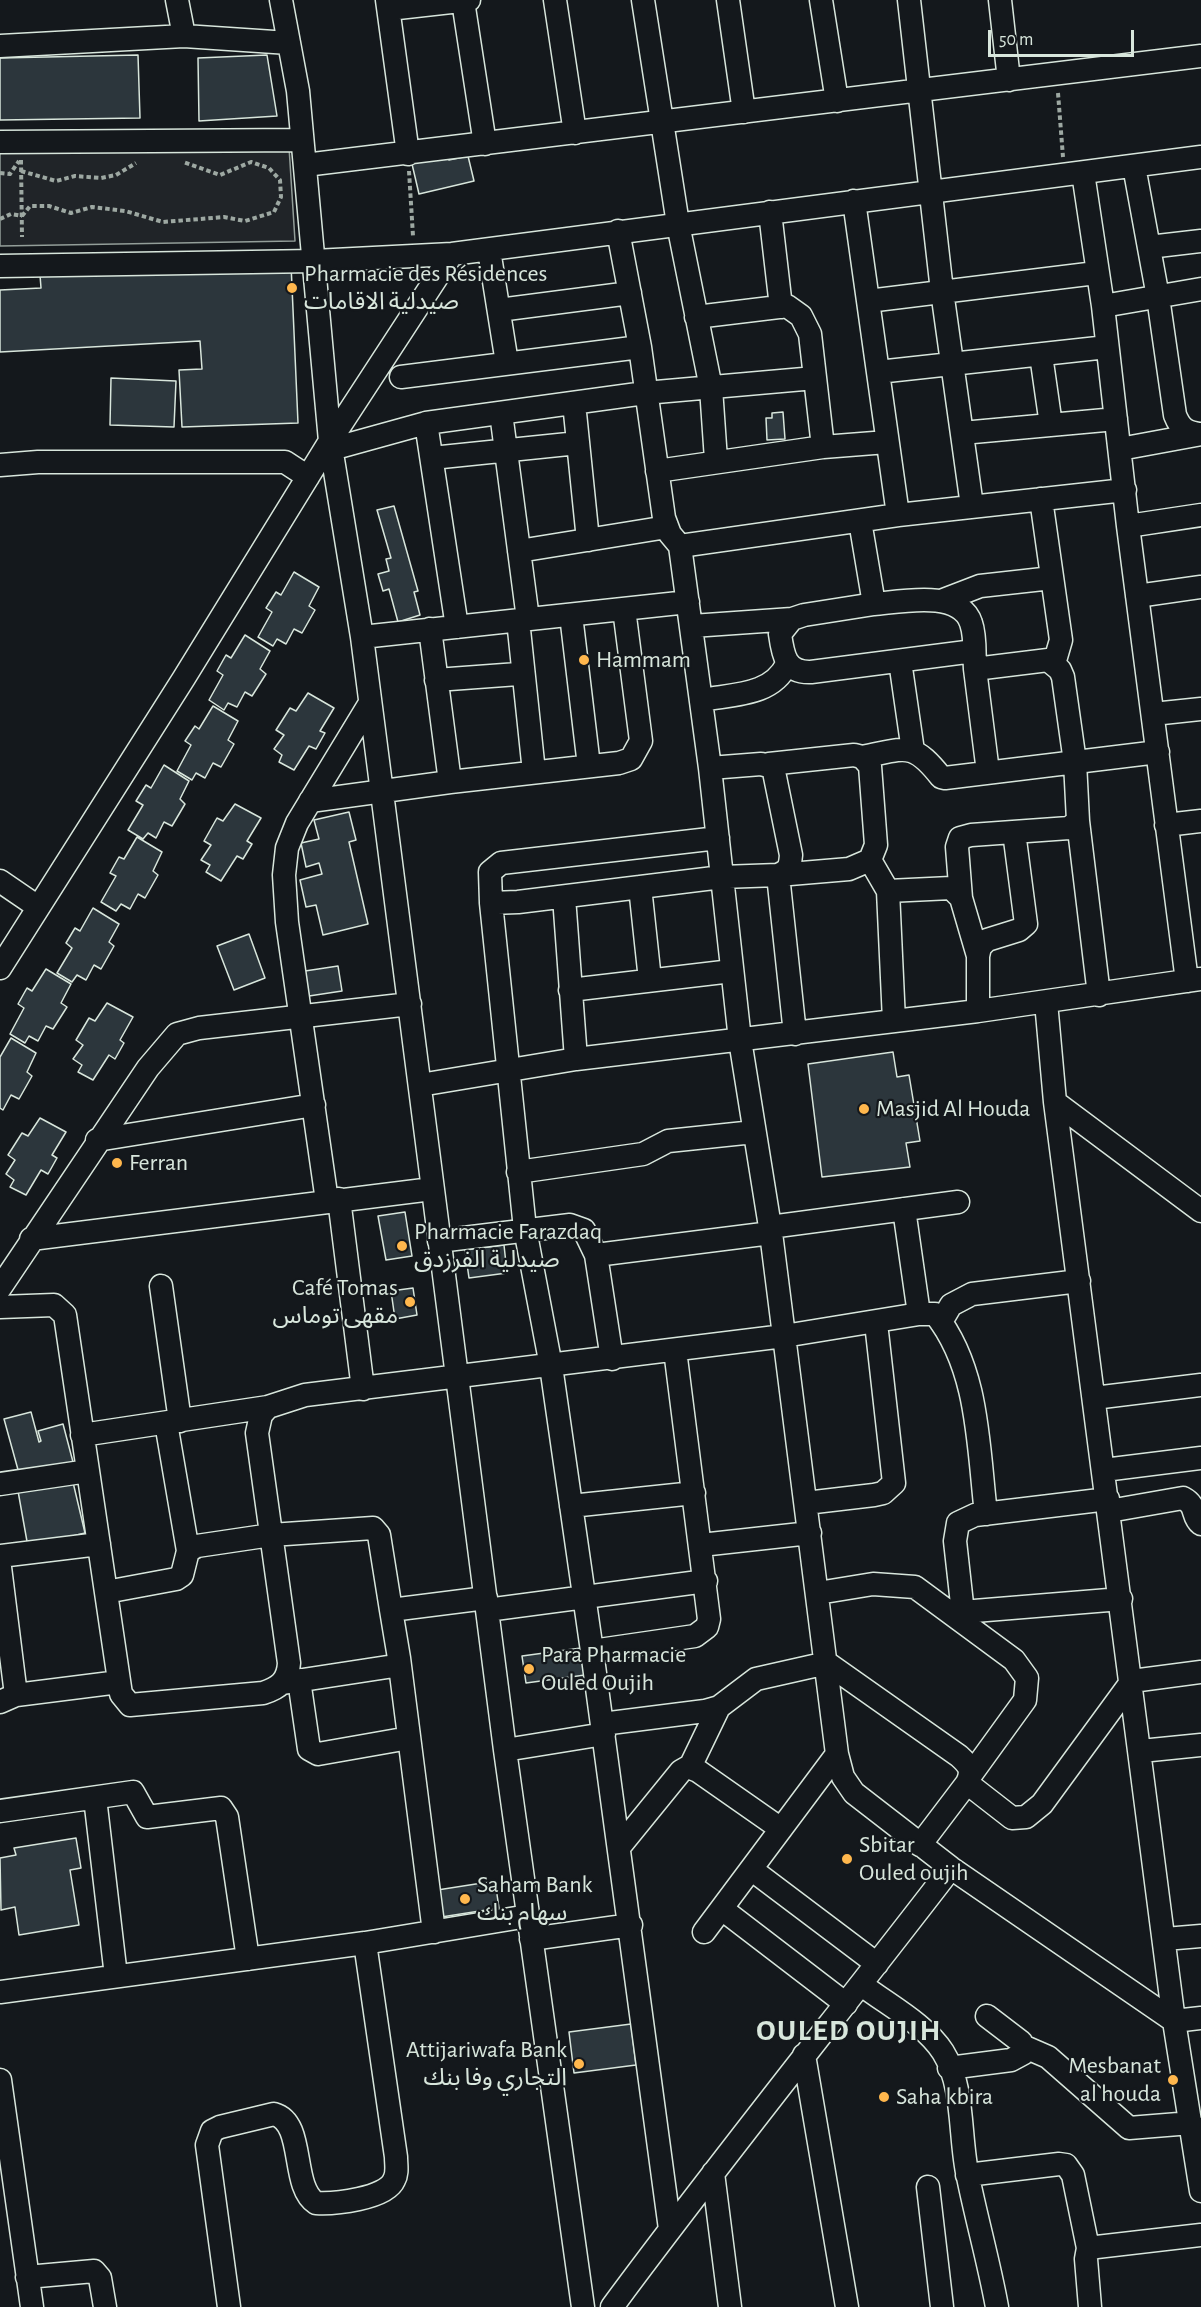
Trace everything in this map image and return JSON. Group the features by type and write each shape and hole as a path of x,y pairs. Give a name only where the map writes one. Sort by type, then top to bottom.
{"street":[{"path":"177,0 184,36"},
{"path":"281,0 298,91 331,445 362,637 383,790 457,1379 531,1939 583,2307"},
{"path":"408,153 388,5 469,0"},
{"path":"555,0 575,133"},
{"path":"644,0 678,224 711,388 716,460"},
{"path":"728,0 744,112"},
{"path":"821,0 837,101"},
{"path":"909,0 942,291 972,506"},
{"path":"1000,0 1009,80"},
{"path":"463,1 486,144"},
{"path":"0,46 184,36 289,43"},
{"path":"305,165 1201,56"},
{"path":"0,141 302,140"},
{"path":"0,266 314,261 452,254 1201,157"},
{"path":"1134,166 1158,297 1174,415 1179,426 1188,432 1200,434"},
{"path":"420,1085 576,1059 978,1011 1194,980 1166,825 1128,526 1104,306 1074,174"},
{"path":"854,201 898,515"},
{"path":"770,212 781,307"},
{"path":"618,231 640,347 645,393 667,527 680,546 692,626 740,1040 770,1230 837,1754 843,1777 854,1793 951,1868 1174,2021 1201,2018"},
{"path":"1149,247 1201,241"},
{"path":"489,250 507,363"},
{"path":"0,968 308,477 331,445 452,254"},
{"path":"868,301 1096,273"},
{"path":"1104,306 1201,289"},
{"path":"499,310 630,293"},
{"path":"696,317 781,307 794,310 806,322 810,334 823,447"},
{"path":"401,377 640,347"},
{"path":"878,372 1107,347"},
{"path":"1041,355 1051,425"},
{"path":"331,445 426,423 645,393 815,378"},
{"path":"574,403 588,540"},
{"path":"501,413 519,551 524,677 534,772"},
{"path":"962,433 1116,419"},
{"path":"426,423 457,627"},
{"path":"1120,449 1200,434"},
{"path":"657,471 716,460 887,442"},
{"path":"432,458 578,443"},
{"path":"0,465 38,462 285,462 308,477"},
{"path":"680,546 898,515 1125,490"},
{"path":"1041,499 1061,640 1054,664"},
{"path":"1128,526 1201,515"},
{"path":"860,521 874,604"},
{"path":"519,551 667,527"},
{"path":"941,601 974,588 1052,578"},
{"path":"1137,596 1201,587"},
{"path":"692,626 792,620 874,604 929,599 963,610 972,625 988,772"},
{"path":"362,637 688,602"},
{"path":"309,801 383,790 619,763 631,759 641,741 624,609"},
{"path":"571,615 589,766"},
{"path":"792,620 780,634 784,660 802,672 900,661 1048,660 1054,664 1063,677 1075,762 1078,821 1099,995"},
{"path":"430,629 450,782"},
{"path":"900,661 913,751"},
{"path":"702,700 764,688 779,678 787,664"},
{"path":"436,680 518,674 524,677"},
{"path":"363,1389 333,1200 314,1105 300,1017 284,875 286,848 309,801 370,704"},
{"path":"1153,714 1201,709"},
{"path":"710,768 913,751 928,759 941,777 1158,752"},
{"path":"492,903 564,897 722,877 849,869 870,860 876,845 870,765 862,757"},
{"path":"769,764 776,772 791,855 790,867 778,875"},
{"path":"978,1011 978,956 960,898 957,843 970,835 1069,828 1078,821"},
{"path":"1166,825 1201,821"},
{"path":"978,956 987,940 1019,930 1026,924 1014,832"},
{"path":"670,2229 631,1925 551,1366 525,1230 507,1069 490,872 501,863 718,838"},
{"path":"870,860 888,891 894,1021"},
{"path":"778,875 795,1034"},
{"path":"0,881 38,907"},
{"path":"888,891 945,886 951,888 960,898"},
{"path":"640,887 650,980"},
{"path":"564,897 576,1059"},
{"path":"570,990 732,971"},
{"path":"1046,1002 1055,1102 1132,1681 1174,2021 1199,2156 1201,2190"},
{"path":"0,1288 97,1140 148,1068 177,1034 199,1028 410,1004"},
{"path":"1055,1102 1201,1210"},
{"path":"97,1140 314,1105"},
{"path":"518,1172 643,1154 668,1141 754,1132"},
{"path":"31,1239 432,1189"},
{"path":"596,1256 958,1202"},
{"path":"904,1209 932,1316 962,1359 969,1381 986,1514"},
{"path":"439,1241 525,1230 577,1227 588,1235 596,1256 612,1359"},
{"path":"82,1435 268,1407 305,1395 457,1379 932,1316 972,1294 1079,1281"},
{"path":"106,1592 176,1579 182,1575 188,1551 173,1422 161,1286"},
{"path":"0,1307 54,1305 62,1310 119,1682 123,1699 130,1706 263,1693 291,1682 385,1669 394,1666 399,1658"},
{"path":"806,1503 884,1493 894,1482 876,1323"},
{"path":"592,1652 680,1639 702,1632 709,1619 675,1350"},
{"path":"1094,1398 1201,1385"},
{"path":"268,1407 261,1415 257,1433 289,1663 288,1675 309,1749 318,1754 409,1738"},
{"path":"1104,1470 1201,1458"},
{"path":"0,1484 88,1471"},
{"path":"571,1506 694,1492"},
{"path":"963,1617 955,1531 958,1523 964,1518 986,1514 1183,1498 1194,1507 1197,1521 1201,1524"},
{"path":"188,1551 197,1546 271,1535 373,1528 379,1535 399,1658 434,1932"},
{"path":"701,1545 810,1533"},
{"path":"0,1556 99,1544"},
{"path":"0,1567 8,1699 119,1682"},
{"path":"391,1610 584,1597 706,1581"},
{"path":"818,1593 873,1584 909,1586 924,1592 963,1617 1014,1660 1027,1678 1028,1689 1017,1714 920,1845"},
{"path":"963,1617 1121,1599"},
{"path":"506,1749 719,1707 756,1679 827,1663 959,1756 970,1767 968,1780"},
{"path":"968,1780 1012,1818 1026,1817 1042,1804 1117,1698 1132,1681 1201,1672"},
{"path":"620,1846 681,1771 690,1767 719,1707"},
{"path":"1141,1751 1201,1745"},
{"path":"704,1932 837,1754"},
{"path":"690,1767 781,1829"},
{"path":"0,1811 133,1792 137,1795 142,1814 147,1817 220,1808 225,1811 248,1959"},
{"path":"95,1798 116,1976"},
{"path":"612,2307 804,2055 862,1985 951,1868"},
{"path":"751,1869 877,1964"},
{"path":"722,1909 846,2004"},
{"path":"0,1992 365,1943 528,1916"},
{"path":"531,1939 631,1925"},
{"path":"1165,1939 1201,1936"},
{"path":"229,2307 207,2145 212,2131 274,2114 281,2116 289,2125 307,2193 316,2203 372,2196 384,2192 394,2181 396,2157 365,1943"},
{"path":"862,1985 933,2039 944,2054 961,2117 967,2175 986,2248 996,2307"},
{"path":"987,2016 1016,2037 1025,2047 1048,2057 1129,2128 1191,2122"},
{"path":"949,2068 1011,2060 1020,2057 1025,2047"},
{"path":"804,2055 847,2307"},
{"path":"0,2080 32,2307"},
{"path":"967,2175 1066,2165 1073,2175 1088,2248 1086,2259 1090,2307"},
{"path":"713,2173 730,2307"},
{"path":"928,2187 942,2307"},
{"path":"1088,2248 1201,2235"},
{"path":"27,2277 94,2271 100,2278 105,2307"}],"path":[{"path":"1056,74 1074,174"},
{"path":"408,153 413,238 410,257"},
{"path":"0,173 10,174 21,157 22,237"},
{"path":"21,171 56,181 75,176 101,178 116,175 142,159"},
{"path":"22,216 30,206 49,206 71,213 92,207 125,211 163,222 224,218 245,221 274,212 281,197 280,180 269,168 251,162 220,175 181,161"},
{"path":"0,219 11,214 22,216"}],"shaded area":[{"path":"0,147 289,147 295,241 0,246"}],"building":[{"path":"138,55 140,118 0,120 0,58"},
{"path":"267,55 277,116 199,121 198,58"},
{"path":"448,155 449,160 468,156 474,181 419,194 412,164"},
{"path":"291,264 298,423 182,427 179,370 202,369 200,341 0,352 0,290 41,288 40,275"},
{"path":"111,378 176,381 174,427 110,425"},
{"path":"783,412 785,439 767,440 766,418 772,418 772,413"},
{"path":"394,506 418,591 414,592 420,615 398,622 389,589 383,591 378,574 389,571 386,559 391,558 377,510"},
{"path":"294,572 319,587 309,606 315,610 302,633 294,629 286,644 277,639 273,646 258,637 272,612 266,608 276,592 281,595"},
{"path":"245,635 270,651 260,669 266,674 252,696 245,692 237,707 228,703 224,710 209,700 223,675 217,671 226,655 231,658"},
{"path":"308,693 334,708 320,731 325,733 316,749 309,746 294,770 279,762 282,755 274,749 284,735 276,730 290,708 296,711"},
{"path":"213,706 238,721 228,740 234,744 221,767 213,763 205,778 196,773 192,780 177,771 191,745 185,741 195,726 199,729"},
{"path":"164,765 189,781 180,799 185,804 172,826 164,822 156,838 148,833 143,839 128,830 143,805 136,801 146,785 151,788"},
{"path":"235,804 261,818 247,841 252,844 243,859 237,856 221,881 206,872 210,865 201,860 211,845 204,841 217,818 223,821"},
{"path":"349,812 356,840 349,842 368,924 323,935 316,905 306,907 300,880 322,874 319,863 306,867 301,843 319,839 314,820"},
{"path":"137,837 162,852 153,871 158,875 145,898 138,894 130,909 121,904 116,911 101,902 116,876 110,873 119,857 124,859"},
{"path":"93,908 119,924 109,942 114,946 101,969 94,965 86,980 77,975 72,982 57,973 72,948 66,943 75,928 80,931"},
{"path":"249,934 265,978 234,990 217,946"},
{"path":"338,966 342,991 309,996 305,971"},
{"path":"46,969 71,984 61,1003 67,1007 53,1029 46,1026 38,1041 29,1036 25,1043 10,1034 24,1008 18,1004 27,988 32,991"},
{"path":"107,1003 133,1017 120,1040 124,1043 115,1059 109,1055 93,1080 78,1072 82,1065 73,1059 83,1045 76,1040 89,1018 95,1021"},
{"path":"11,1038 36,1053 27,1072 32,1076 19,1099 11,1095 3,1110 0,1108 0,1057"},
{"name":"Masjid Al Houda","path":"893,1052 897,1077 909,1075 920,1141 906,1143 910,1167 822,1177 808,1064"},
{"path":"40,1118 66,1132 52,1155 57,1158 48,1174 41,1170 26,1195 10,1187 14,1180 6,1174 15,1160 8,1155 22,1133 28,1136"},
{"path":"405,1212 412,1256 386,1260 378,1216"},
{"path":"504,1245 507,1273 469,1278 465,1250"},
{"path":"413,1288 417,1315 395,1319 391,1291"},
{"path":"31,1412 39,1442 41,1441 38,1431 63,1424 73,1462 20,1477 4,1419"},
{"path":"72,1478 85,1533 28,1547 18,1491"},
{"path":"581,1648 585,1675 526,1683 522,1656"},
{"path":"76,1838 81,1868 70,1870 79,1925 19,1935 15,1907 1,1910 0,1858 16,1855 14,1848"},
{"path":"495,1881 499,1908 435,1918 431,1891"},
{"path":"631,2024 636,2065 574,2073 569,2032"}],"place":[{"name":"Pharmacie des Résidences صيدلية الاقامات","path":"292,288"},
{"name":"Hammam","path":"584,660"},
{"name":"Masjid Al Houda","path":"864,1109"},
{"name":"Ferran","path":"117,1163"},
{"name":"Pharmacie Farazdaq صيدلية الفرزدق","path":"402,1246"},
{"name":"Café Tomas مقهى توماس","path":"410,1302"},
{"name":"Para Pharmacie Ouled Oujih","path":"529,1669"},
{"name":"Sbitar Ouled oujih","path":"847,1859"},
{"name":"Saham Bank سهام بنك","path":"465,1899"},
{"name":"Attijariwafa Bank التجاري وفا بنك","path":"579,2064"},
{"name":"Mesbanat al houda","path":"1173,2080"},
{"name":"Saha kbira","path":"884,2097"}],"district":[{"name":"OULED OUJIH","path":"849,2031"}]}
